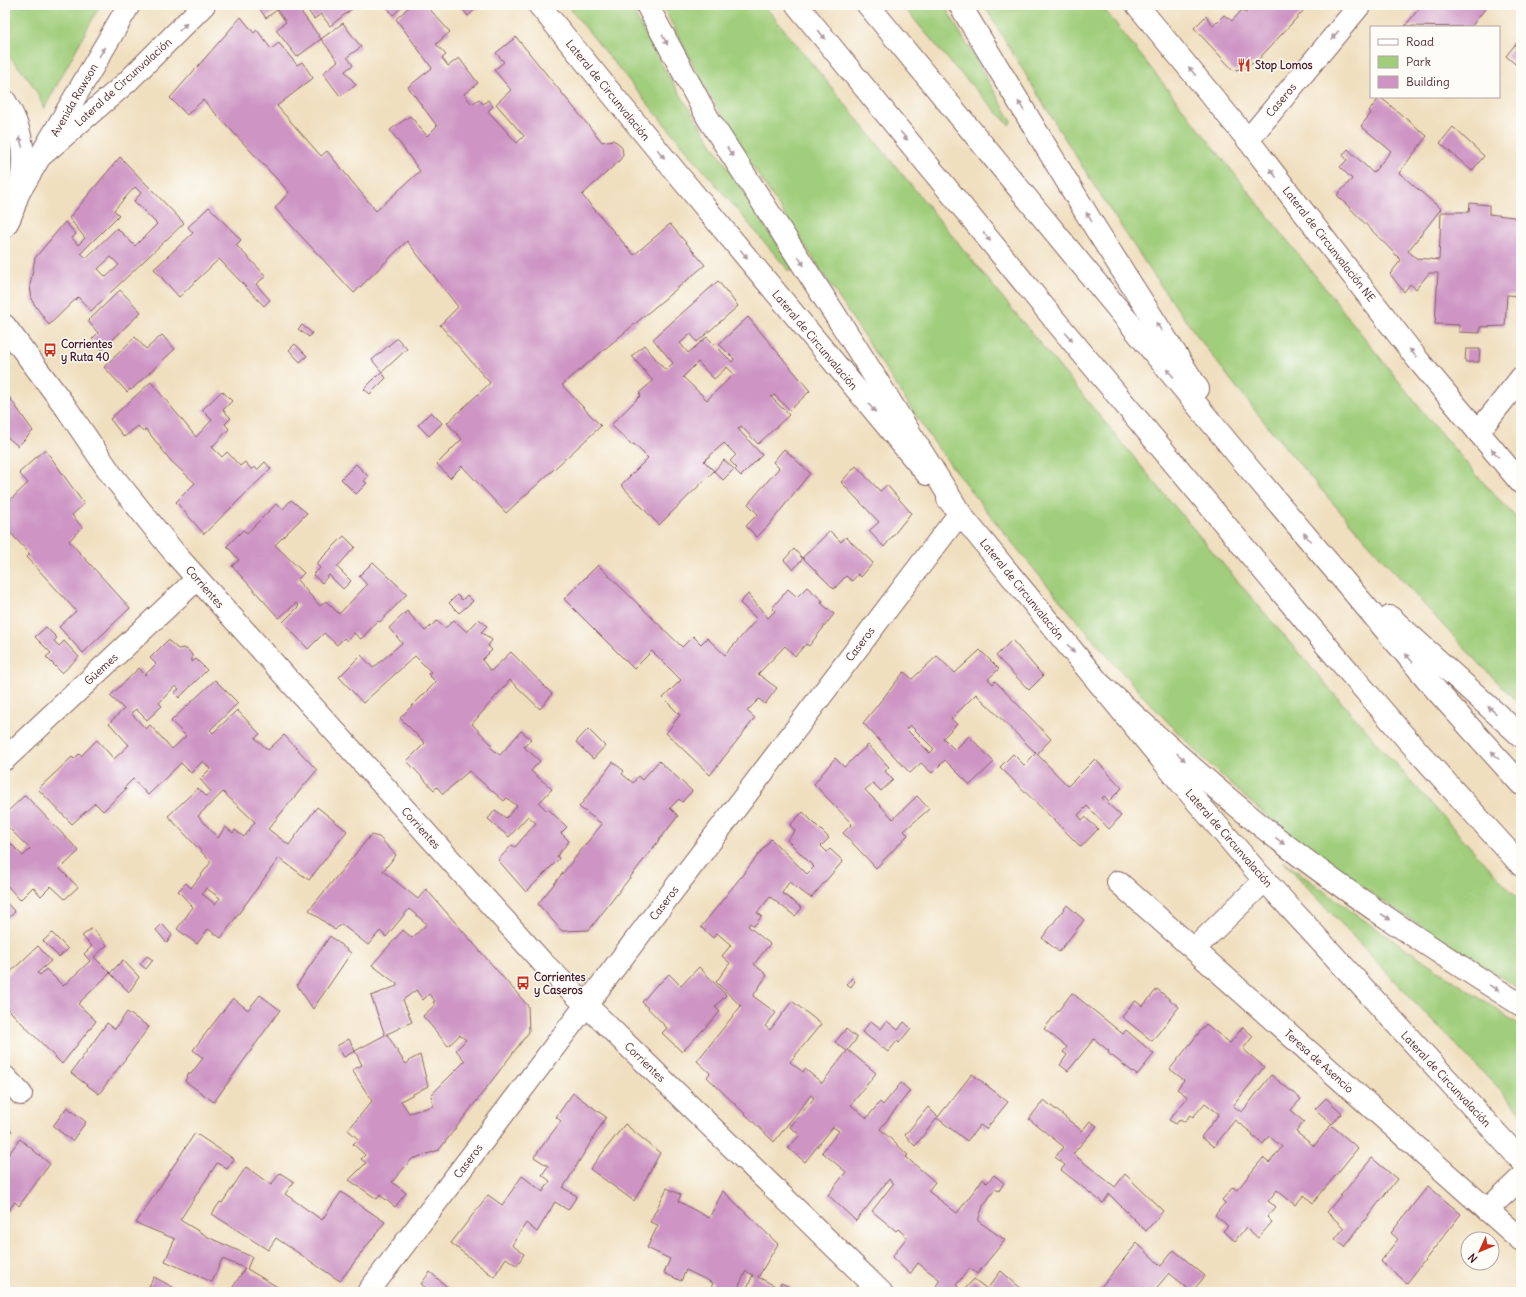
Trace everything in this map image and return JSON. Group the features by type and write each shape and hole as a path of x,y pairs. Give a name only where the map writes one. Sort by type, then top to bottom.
{"main road":[{"name":"Avenida Rawson","path":"18,194 129,5"},
{"name":"Lateral de Circunvalación","path":"40,157 127,82 204,5"},
{"name":"Lateral de Circunvalación","path":"539,5 679,176 960,513 1180,783 1264,880 1521,1160"},
{"path":"647,5 708,118 856,347 960,513"},
{"path":"798,5 1053,318 1303,618 1405,737 1521,864"},
{"path":"868,5 1323,557 1437,691 1521,784"},
{"path":"960,5 1094,226 1247,466"},
{"name":"Lateral de Circunvalación NE","path":"1137,5 1248,140 1418,360 1521,483"},
{"name":"Caseros","path":"1248,140 1360,5"},
{"path":"5,101 14,117 23,149 22,180 10,220 5,226"},
{"name":"Corrientes","path":"5,326 67,409 111,474 177,556 543,963 881,1292"},
{"path":"1478,432 1521,378"},
{"name":"Caseros","path":"368,1292 960,513"},
{"path":"1323,557 1521,736"},
{"name":"Güemes","path":"5,759 197,579"},
{"path":"1100,684 1263,828 1308,863 1367,905 1521,1005"},
{"path":"1194,949 1264,880"},
{"name":"Teresa de Asencio","path":"1118,882 1521,1240"},
{"path":"5,1077 21,1094"},
{"path":"1487,1210 1521,1178"}],"green space":[{"path":"5,5 100,5 44,109 28,78 5,53"},
{"path":"567,5 629,5 669,77 792,267 793,271 788,270 662,121"},
{"path":"662,5 764,5 1042,346 1230,572 1422,793 1521,902 1521,990 1381,900 1312,852 1279,826 1247,799 1197,752 1103,651 992,518 928,434 746,156 708,93"},
{"path":"902,5 944,5 1012,122 1009,125 952,64"},
{"path":"984,5 1101,5 1431,422 1480,479 1521,523 1521,705 1449,632 1351,524 1265,423 1211,354 1159,283 1113,215"},
{"path":"1283,861 1358,916 1521,1026 1521,1112 1404,991"}],"building":[{"path":"257,5 296,5 321,39 297,57 276,30 286,22 277,10 266,18"},
{"path":"304,5 357,5 330,26 321,14 314,19"},
{"path":"389,5 403,6 393,15 387,7"},
{"path":"411,5 426,5 450,32 436,44 446,55 442,58 448,66 459,58 478,83 464,94 472,104 479,99 483,104 488,100 493,106 488,111 517,143 524,136 496,104 511,90 494,70 504,62 496,53 516,37 602,142 613,140 622,148 623,154 620,160 582,195 634,255 670,224 705,265 562,385 601,426 506,513 462,466 450,478 437,464 462,439 447,423 490,383 440,325 458,307 407,241 354,293 275,208 289,192 203,100 187,115 170,98 241,17 254,33 257,30 271,49 279,43 297,65 302,62 313,78 277,106 321,156 327,151 376,211 420,171 390,130 410,116 427,136 437,126 408,87 432,68 396,19"},
{"path":"459,5 480,5 468,16"},
{"path":"1254,5 1304,5 1304,10 1256,62 1234,71 1194,28 1206,16 1213,26 1224,15 1232,21 1242,10 1246,13"},
{"path":"1422,5 1488,5 1472,26 1405,26"},
{"path":"343,23 361,47 347,57 353,65 345,71 356,85 340,96 323,73 338,61 321,39"},
{"path":"1518,41 1521,44 1521,69 1506,56"},
{"path":"1379,98 1381,98 1427,136 1399,173 1441,209 1408,251 1416,258 1439,260 1441,212 1469,212 1470,203 1489,205 1489,214 1521,218 1521,296 1507,295 1505,326 1480,327 1480,333 1459,332 1459,325 1435,324 1438,273 1429,273 1416,289 1410,284 1404,292 1390,274 1401,260 1337,195 1352,179 1340,167 1347,160 1343,155 1348,149 1373,173 1391,151 1361,126 1371,113 1369,111"},
{"path":"1453,127 1484,156 1472,171 1440,143"},
{"path":"120,157 184,223 91,311 78,297 49,325 32,301 30,285 35,258 65,222 76,234 72,238 78,245 85,238 69,218","holes":["135,187 141,193 134,201 157,224 135,246 117,228 86,258 81,253 119,215 114,210","111,257 119,265 106,277 98,269"]},
{"path":"209,207 241,240 236,245 266,276 256,284 270,300 264,306 219,259 179,297 154,269 193,233 188,227"},
{"path":"718,281 738,306 697,342 691,334 680,343 688,353 707,337 732,362 734,359 719,344 748,317 810,391 790,410 774,395 771,397 789,415 758,444 741,426 738,429 762,455 741,476 735,470 737,468 730,461 736,455 724,443 704,461 714,471 659,525 621,485 648,458 611,425 641,395 639,393 653,381 632,356 644,345 665,370 671,365 673,363 653,339","holes":["698,362 714,379 727,367 734,374 707,400 683,377"]},
{"path":"120,290 141,312 102,350 92,339 98,333 88,321"},
{"path":"302,325 312,333 309,337 298,329"},
{"path":"162,335 175,349 127,392 104,367 135,337 146,349"},
{"path":"397,338 407,349 382,372 372,360"},
{"path":"295,344 307,356 300,362 289,350"},
{"path":"1466,349 1480,349 1479,362 1465,362"},
{"path":"381,372 386,378 370,394 364,389"},
{"path":"151,382 196,437 212,420 202,410 222,391 232,401 223,410 231,418 225,424 229,429 212,447 222,457 227,452 240,466 245,462 252,470 255,467 257,470 265,462 271,469 204,534 176,502 195,483 171,461 146,429 143,432 138,426 124,437 110,419"},
{"path":"5,391 33,431 18,446 6,436 5,437"},
{"path":"431,412 442,423 429,436 418,425"},
{"path":"45,449 84,504 72,515 82,527 69,541 130,608 83,653 59,627 76,611 27,557 30,554 5,527 5,505 28,483 19,473"},
{"path":"784,449 810,473 769,525 757,537 746,526 758,514 748,504 779,468 773,462"},
{"path":"724,460 734,469 723,480 714,471"},
{"path":"356,464 368,476 364,481 367,483 356,494 341,479"},
{"path":"856,466 880,491 887,485 911,513 884,547 869,531 879,522 841,482"},
{"path":"291,500 307,513 275,545 304,573 297,580 320,606 326,601 339,614 367,585 359,576 373,562 407,594 361,639 354,633 347,641 344,638 337,645 324,633 308,649 283,622 299,606 296,603 279,618 232,566 239,560 227,546 243,530 247,533 276,504 283,509"},
{"path":"830,531 841,542 846,537 873,563 861,577 858,574 852,581 846,576 834,589 803,558 793,570 784,560 794,549 802,558"},
{"path":"344,536 355,547 337,567 351,581 343,589 329,575 322,583 313,575 320,568 316,564"},
{"path":"598,565 682,647 693,636 701,644 707,638 725,655 757,619 740,603 748,594 768,618 775,611 772,608 788,589 797,597 807,587 823,601 821,603 834,614 809,646 806,644 795,656 785,646 758,674 777,688 765,704 759,699 747,711 755,718 710,775 666,733 680,715 663,698 681,680 652,651 634,669 564,599"},
{"path":"457,595 462,600 467,595 473,601 459,613 449,603"},
{"path":"407,611 425,631 437,621 445,628 454,620 467,632 479,619 487,626 481,632 492,640 488,646 492,650 482,660 491,671 511,652 552,694 540,709 510,680 472,724 492,745 490,747 500,755 521,731 531,739 524,747 540,761 531,771 552,789 539,803 547,811 548,809 567,827 561,833 569,841 557,856 559,859 526,892 498,860 512,845 515,847 536,823 528,816 509,837 488,819 495,810 506,818 517,806 507,798 504,801 469,771 443,794 437,787 434,790 407,761 425,743 400,718 436,682 428,674 431,672 415,656 363,703 339,677 361,655 373,668 402,643 389,628"},
{"path":"46,627 57,638 54,641 59,646 64,641 79,657 62,673 46,657 51,653 35,637"},
{"path":"168,640 178,649 183,648 188,650 192,655 192,662 196,659 207,670 179,698 174,693 179,689 175,686 159,703 162,706 147,720 136,709 131,713 146,729 150,725 172,749 186,736 171,721 215,680 238,703 210,730 213,733 237,710 260,734 255,738 268,750 284,735 317,770 268,829 289,845 317,807 347,831 309,880 279,858 221,938 208,929 197,944 177,929 193,907 178,891 186,883 191,888 211,862 168,816 198,788 206,796 211,792 200,779 210,769 203,761 191,773 181,763 148,795 133,779 124,788 126,789 103,811 95,803 72,824 38,789 72,757 74,759 79,754 81,756 97,740 114,759 129,745 109,723 124,709 110,696 139,668 145,675 156,664 150,658","holes":["223,792 255,822 244,837 235,830 233,833 225,827 218,838 198,816","206,888 220,898 215,904 202,894"]},
{"path":"1012,640 1043,676 1029,690 996,656"},
{"path":"980,650 999,669 988,679 993,684 995,681 1051,739 1037,754 1068,786 1095,759 1122,788 1109,801 1104,796 1102,798 1121,816 1109,829 1087,806 1078,815 1082,820 1085,817 1098,829 1081,847 1000,767 1013,754 1024,765 1036,753 976,694 951,719 957,724 943,738 955,750 969,736 994,762 970,785 945,760 932,773 921,763 910,773 863,723 904,672 912,679 937,656 955,673","holes":["910,725 934,749 930,753 906,729"]},
{"path":"588,729 605,746 593,759 576,742"},
{"path":"868,745 889,767 885,771 893,780 881,791 873,783 865,790 893,819 917,796 929,809 904,831 908,835 876,868 843,833 852,824 814,784 835,758 844,767"},
{"path":"659,761 692,791 682,802 679,799 670,808 678,816 589,930 562,931 538,904 602,824 579,807 613,762 624,771 622,774 633,783 638,776 642,780"},
{"path":"25,795 79,851 60,869 78,887 65,899 51,886 41,896 33,887 20,900 5,883 5,838 23,856 30,849 5,824 5,814"},
{"path":"803,812 829,838 821,846 827,852 830,849 843,861 811,898 789,882 782,893 802,908 795,916 770,897 757,913 762,916 754,926 750,923 748,926 770,944 754,964 767,975 753,996 776,1013 765,1026 770,1030 792,1001 821,1024 790,1062 803,1072 805,1069 822,1083 847,1051 835,1042 846,1029 857,1038 848,1050 876,1073 851,1105 867,1118 880,1102 883,1105 901,1083 910,1091 880,1129 908,1155 906,1157 935,1182 928,1191 957,1213 983,1179 987,1183 994,1175 1004,1183 999,1191 995,1189 983,1206 978,1221 1005,1240 977,1274 970,1268 956,1285 964,1292 943,1292 936,1286 940,1280 918,1263 910,1274 892,1257 907,1237 898,1229 896,1231 872,1211 893,1184 889,1179 856,1221 828,1195 846,1172 822,1152 839,1131 833,1127 805,1162 788,1148 800,1135 790,1127 814,1098 811,1095 774,1142 707,1077 710,1073 697,1061 741,1006 716,982 730,963 722,956 731,945 717,933 713,938 701,927 771,839 807,874 814,867 787,840 795,831 790,825"},
{"path":"371,835 379,837 396,855 383,871 418,899 426,889 528,1006 529,1032 439,1150 412,1159 392,1182 406,1193 395,1207 380,1195 377,1199 349,1180 366,1163 361,1159 365,1155 353,1144 358,1139 348,1130 372,1101 352,1070 362,1065 355,1051 385,1035 371,996 397,986 397,984 372,965 403,930 412,938 427,924 409,909 386,937 380,931 368,945 341,924 335,930 309,910","holes":["416,990 423,1000 429,994 435,1001 433,1002 435,1005 423,1016 448,1046 460,1035 466,1040 456,1050 465,1061 431,1095 433,1106 409,1113 401,1101 428,1086 420,1055 410,1060 407,1064 404,1062 387,1034 412,1022 403,1000"]},
{"path":"5,901 15,912 5,921"},
{"path":"1067,905 1084,920 1059,952 1042,938"},
{"path":"162,924 172,935 167,943 156,930"},
{"path":"92,928 107,945 94,957 110,973 78,1004 96,1021 62,1064 5,1006 5,977 38,946 51,961 37,973 40,975 46,969 63,986 90,961 84,954 92,946 82,936"},
{"path":"52,933 68,949 59,957 43,941"},
{"path":"330,936 351,953 313,1009 297,985"},
{"path":"147,956 153,960 146,969 140,964"},
{"path":"123,960 139,977 129,992 110,973"},
{"path":"699,967 726,995 715,1007 720,1012 682,1052 662,1033 667,1028 642,1002 658,983 659,984 669,974 681,986"},
{"path":"852,978 855,981 851,987 847,984"},
{"path":"1157,989 1179,1007 1152,1041 1122,1017 1135,1001 1143,1006"},
{"path":"1072,993 1123,1034 1126,1030 1154,1054 1137,1075 1108,1053 1109,1051 1094,1039 1068,1071 1060,1065 1067,1055 1063,1052 1067,1047 1044,1029"},
{"path":"260,995 280,1010 214,1102 185,1081 189,1073 191,1074 203,1058 193,1050 233,998 248,1010"},
{"path":"127,1012 149,1027 99,1094 71,1073 107,1023 115,1029"},
{"path":"871,1021 881,1029 887,1021 898,1030 904,1022 911,1028 899,1043 897,1041 888,1052 862,1032"},
{"path":"1206,1024 1230,1043 1243,1027 1253,1036 1243,1049 1264,1067 1233,1106 1242,1112 1271,1075 1301,1099 1291,1110 1304,1122 1296,1132 1314,1146 1331,1125 1358,1148 1313,1203 1304,1195 1295,1205 1277,1190 1268,1201 1276,1207 1267,1217 1272,1222 1258,1238 1246,1227 1235,1241 1223,1231 1228,1226 1215,1215 1225,1203 1222,1200 1233,1187 1237,1190 1263,1158 1269,1163 1282,1147 1269,1136 1263,1144 1235,1120 1214,1147 1201,1137 1219,1114 1205,1103 1193,1117 1190,1115 1185,1122 1180,1119 1176,1124 1169,1120 1188,1097 1177,1089 1184,1080 1170,1069"},
{"path":"349,1039 355,1051 344,1057 337,1046"},
{"path":"972,1074 1008,1102 986,1129 980,1125 967,1141 937,1118 915,1146 905,1135 928,1107 938,1117"},
{"path":"573,1093 606,1117 563,1188 577,1196 568,1210 555,1202 537,1232 526,1223 512,1245 524,1254 517,1266 506,1258 494,1277 451,1243 488,1195 502,1205 522,1176 543,1192 550,1181 542,1175 548,1166 534,1157 561,1121 556,1117"},
{"path":"1326,1098 1342,1113 1332,1124 1315,1109"},
{"path":"1044,1100 1082,1131 1090,1121 1097,1126 1073,1154 1115,1187 1125,1174 1163,1211 1146,1231 1109,1194 1103,1203 1061,1170 1065,1165 1055,1157 1064,1147 1029,1119"},
{"path":"67,1107 86,1122 72,1141 53,1126"},
{"path":"625,1124 660,1153 634,1201 590,1169"},
{"path":"5,1125 12,1131 5,1139"},
{"path":"195,1133 234,1159 227,1169 217,1163 180,1220 210,1238 252,1257 247,1269 286,1292 230,1292 245,1268 222,1259 212,1282 165,1261 175,1239 136,1223"},
{"path":"20,1139 50,1164 19,1206 15,1202 5,1215 5,1159"},
{"path":"1372,1158 1397,1179 1344,1247 1335,1239 1344,1228 1327,1212"},
{"path":"246,1167 271,1185 280,1173 294,1182 285,1194 322,1220 341,1192 385,1222 340,1281 276,1238 268,1250 212,1214 220,1202 222,1203"},
{"path":"1428,1186 1461,1214 1407,1283 1381,1261 1398,1239 1391,1233"},
{"path":"667,1188 681,1195 678,1201 709,1218 723,1191 778,1244 758,1277 779,1288 781,1283 795,1290 794,1292 745,1292 753,1275 746,1271 736,1292 709,1292 713,1283 686,1270 681,1281 664,1273 670,1259 647,1248 658,1225 650,1222"},
{"path":"1137,1243 1161,1266 1174,1250 1205,1276 1192,1292 1169,1273 1153,1292 1097,1292"},
{"path":"1001,1271 1023,1290 1021,1292 966,1292 964,1290 974,1279 987,1289"},
{"path":"430,1272 453,1292 431,1292 421,1284"},
{"path":"154,1277 167,1284 182,1292 146,1292"}],"place":[{"name":"Stop Lomos","path":"1244,65"},
{"name":"Corrientes y Ruta 40","path":"50,350"},
{"name":"Corrientes y Caseros","path":"523,983"}]}
